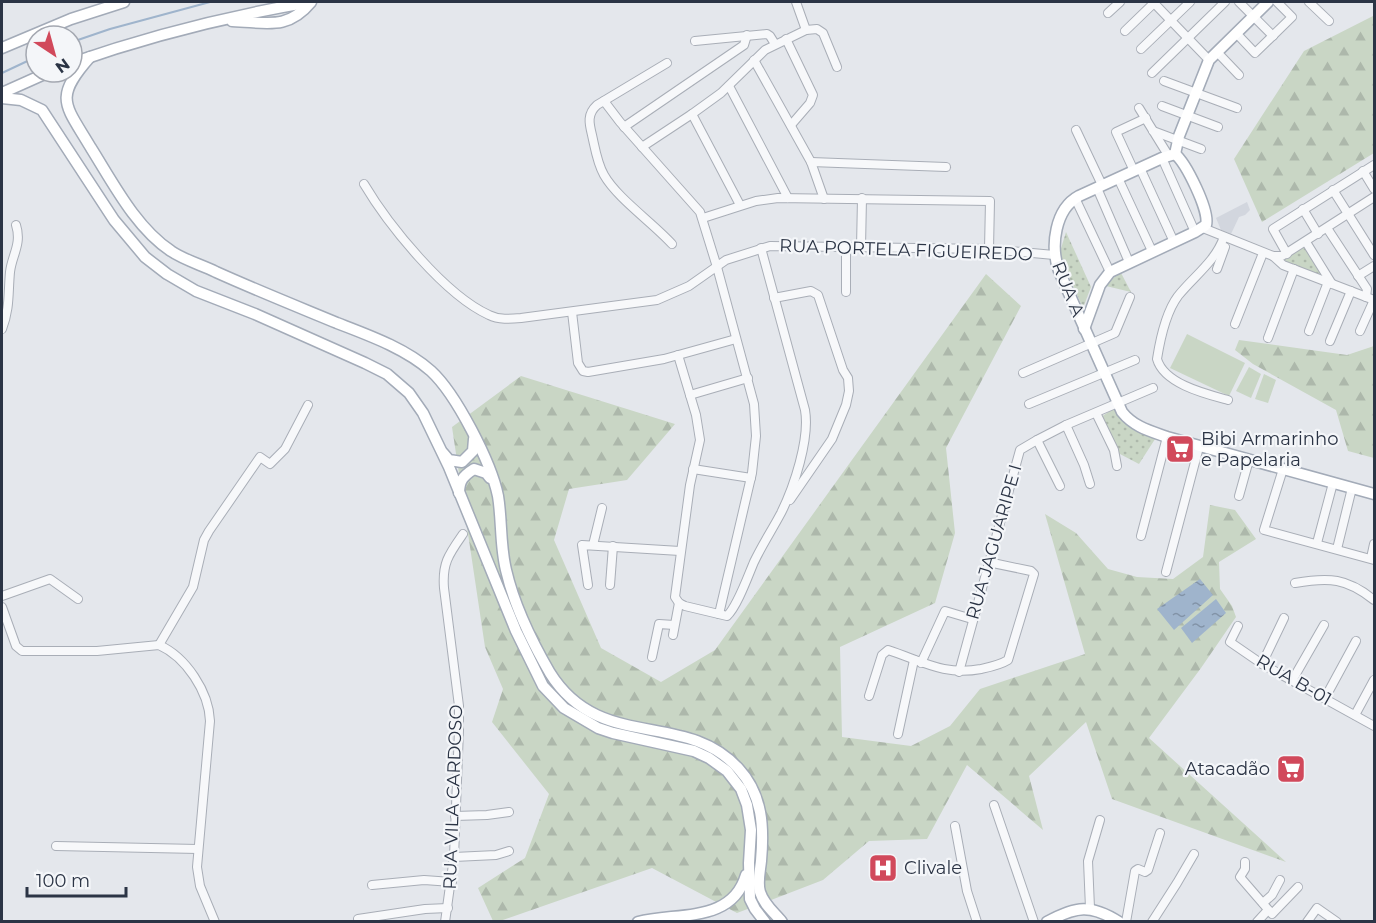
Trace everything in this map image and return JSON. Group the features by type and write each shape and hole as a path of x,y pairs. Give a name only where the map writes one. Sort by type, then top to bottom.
{"main road":[{"path":"2,48 71,19 124,2"},
{"path":"217,21 281,23 296,16 310,2"},
{"path":"84,59 217,21 310,2"},
{"path":"1075,198 1168,156 1178,140 1195,93 1213,56 1268,2"},
{"path":"90,57 72,79 65,97 71,115 121,195 143,225 171,250 260,292 408,354 431,371 448,390 473,433 496,489 506,569 516,600 551,674 574,703 591,713 635,728 692,738 724,756 738,768 758,801 762,817 759,887 761,896 782,921"},
{"path":"2,93 24,83"},
{"path":"2,98 21,100 42,110 114,219 145,257 167,274 196,291 255,314 387,374 409,393 423,413 516,631 543,686 564,708 598,728 694,751 728,771 741,789 752,830 749,863 750,899 765,921"},
{"path":"1110,272 1199,230 1207,222 1207,213 1184,166 1168,156"},
{"name":"RUA A","path":"1075,198 1069,202 1062,214 1054,255 1084,329"},
{"name":"RUA A","path":"1084,329 1100,285 1110,272"},
{"path":"1084,329 1118,404 1132,423 1199,447 1374,494"},
{"path":"439,448 449,460 462,462 473,451 473,433"},
{"path":"459,497 459,485 463,477 474,469 486,473 496,489"},
{"path":"638,921 700,916 715,912 737,897 743,886 749,863"},
{"path":"1051,920 1073,910 1090,908 1100,910 1119,921"}],"street":[{"path":"796,2 806,30"},
{"path":"1108,13 1120,2"},
{"path":"1125,31 1154,2 1188,38 1239,75"},
{"path":"1142,49 1190,2"},
{"path":"1152,73 1225,2"},
{"path":"1239,2 1273,36"},
{"path":"1236,33 1255,53 1292,17 1277,2"},
{"path":"1310,2 1329,21"},
{"path":"642,147 729,86 765,50 806,30 820,30 837,67"},
{"path":"624,127 744,45 747,35"},
{"path":"695,40 759,35 770,36 775,44"},
{"path":"759,35 765,50"},
{"path":"786,39 813,95 810,103 791,125"},
{"path":"754,60 811,162 824,199"},
{"path":"667,63 604,101 593,109 589,117 602,173 616,190 672,244"},
{"path":"1164,81 1237,108"},
{"path":"729,86 788,198"},
{"path":"604,101 703,218 748,378 756,425 755,458 719,614"},
{"path":"1162,106 1218,127"},
{"path":"1139,108 1168,156 1199,230 1273,256 1287,254 1374,197"},
{"path":"692,114 740,205"},
{"path":"1146,118 1116,132 1174,242"},
{"path":"1076,130 1130,262"},
{"path":"1153,131 1201,149"},
{"path":"811,162 946,167"},
{"path":"1287,254 1273,229 1374,165"},
{"path":"1363,171 1374,189"},
{"path":"1118,178 1152,251"},
{"name":"RUA PORTELA FIGUEIREDO","path":"364,184 406,243 445,284 490,316 509,319 657,300 676,293 726,261 770,246 989,249 1054,255"},
{"path":"1333,190 1374,255"},
{"path":"703,218 740,205 767,199 862,198 990,201 989,249"},
{"path":"861,247 862,198"},
{"path":"1075,198 1110,272"},
{"path":"1303,209 1318,234"},
{"path":"2,329 8,310 10,272 19,241 16,225"},
{"path":"1327,228 1372,299 1360,331"},
{"path":"1217,269 1226,238"},
{"path":"1226,238 1215,257 1176,299 1160,343 1157,359 1165,373 1201,393 1228,400"},
{"path":"1306,242 1330,283"},
{"path":"846,247 846,292"},
{"path":"761,248 807,418 800,461 782,512"},
{"path":"1234,324 1263,253"},
{"path":"1273,256 1283,265 1372,299"},
{"path":"1359,276 1374,266"},
{"path":"1268,338 1294,269"},
{"path":"1309,331 1330,283"},
{"path":"678,356 700,440 693,469 675,597 679,603 700,611 727,616 730,615 755,560 782,512 832,439 846,405 849,383 818,295 811,291 774,298"},
{"path":"1330,341 1351,291"},
{"path":"1023,373 1117,331 1130,297"},
{"path":"572,312 579,363 583,371 593,372 678,356 736,339"},
{"path":"1029,404 1135,360"},
{"path":"690,395 748,378"},
{"name":"RUA JAGUARIPE I","path":"959,672 1020,450 1066,425 1153,388"},
{"path":"159,645 197,578 204,540 260,457 270,464 278,457 292,438 308,405"},
{"path":"1096,413 1114,450 1117,466"},
{"path":"1066,425 1090,484"},
{"path":"1140,536 1167,437"},
{"path":"1036,440 1060,486"},
{"path":"1166,572 1199,447"},
{"path":"1239,496 1249,460"},
{"path":"693,469 751,478"},
{"path":"1283,469 1264,530 1373,559 1374,544"},
{"path":"1317,543 1333,483"},
{"path":"1337,549 1352,488"},
{"path":"593,545 602,508"},
{"name":"RUA VILA CARDOSO","path":"445,921 454,857 459,706 443,578 446,560 463,534"},
{"path":"588,585 582,545 680,551"},
{"path":"610,585 613,546"},
{"path":"869,696 885,651 892,651 917,661 959,672 986,668 1008,660 1034,574 1031,571 988,562"},
{"path":"2,596 50,579 78,599"},
{"path":"1295,583 1327,579 1344,582 1361,589 1374,600"},
{"path":"674,635 679,603"},
{"path":"2,607 16,646 22,651 97,651 159,645 168,649 190,673 206,699 210,712 198,849 198,877 215,921"},
{"path":"898,734 917,661 945,611 972,619"},
{"path":"1262,664 1284,618"},
{"path":"652,657 659,624 674,625"},
{"path":"1293,679 1324,625"},
{"name":"RUA B-01","path":"1238,626 1230,642 1262,664 1293,679 1374,726"},
{"path":"1324,698 1356,641"},
{"path":"1355,715 1374,680"},
{"path":"994,805 1035,921"},
{"path":"455,816 510,812"},
{"path":"1090,908 1088,861 1100,819"},
{"path":"956,826 967,891 977,921"},
{"path":"1126,921 1136,871 1138,869 1145,872 1148,870 1160,833"},
{"path":"57,846 198,849"},
{"path":"454,857 480,856 509,851"},
{"path":"1152,921 1194,854"},
{"path":"1245,862 1245,869 1240,877 1270,912"},
{"path":"372,885 424,880 452,882"},
{"path":"1270,912 1272,895 1280,880"},
{"path":"1257,921 1298,887"},
{"path":"358,919 448,908"},
{"path":"1307,921 1317,908 1337,921"}],"shaded area":[{"path":"1247,202 1250,210 1239,217 1231,234 1221,230 1216,218"}],"green space":[{"path":"1374,13 1374,153 1262,222 1234,159 1304,51 1373,16"},
{"path":"1066,232 1091,287 1083,308 1059,255"},
{"path":"1308,241 1327,281 1283,263 1278,256"},
{"path":"1120,271 1131,292 1106,286"},
{"path":"986,274 1021,306 946,448 955,533 935,603 840,647 842,737 911,746 950,726 980,689 1085,654 1045,514 1076,533 1108,569 1137,577 1173,579 1203,557 1210,505 1235,510 1256,539 1219,562 1220,589 1232,606 1236,617 1149,738 1286,862 1112,799 1086,722 1029,776 1043,830 967,765 927,839 869,841 823,880 737,913 652,868 500,921 493,921 478,888 525,858 549,794 492,722 503,689 485,647 452,427 521,376 675,424 627,480 569,489 554,540 601,648 661,682 715,650"},
{"path":"1187,334 1245,363 1229,396 1170,368"},
{"path":"1239,340 1347,355 1374,346 1374,458 1348,451 1336,410 1253,364 1235,350"},
{"path":"1249,367 1261,374 1251,398 1236,391"},
{"path":"1264,374 1276,380 1268,403 1255,399"},
{"path":"1116,407 1157,436 1139,464 1118,453 1101,417"}],"water":[{"path":"1200,579 1213,595 1174,630 1157,609"},
{"path":"1216,599 1226,613 1192,643 1181,628"}],"waterway":[{"path":"84,38 210,2"},
{"path":"2,73 24,63"}],"place":[{"name":"Bibi Armarinho e Papelaria","path":"1180,449"},
{"name":"Atacadão","path":"1291,769"},
{"name":"Clivale","path":"883,868"}]}
